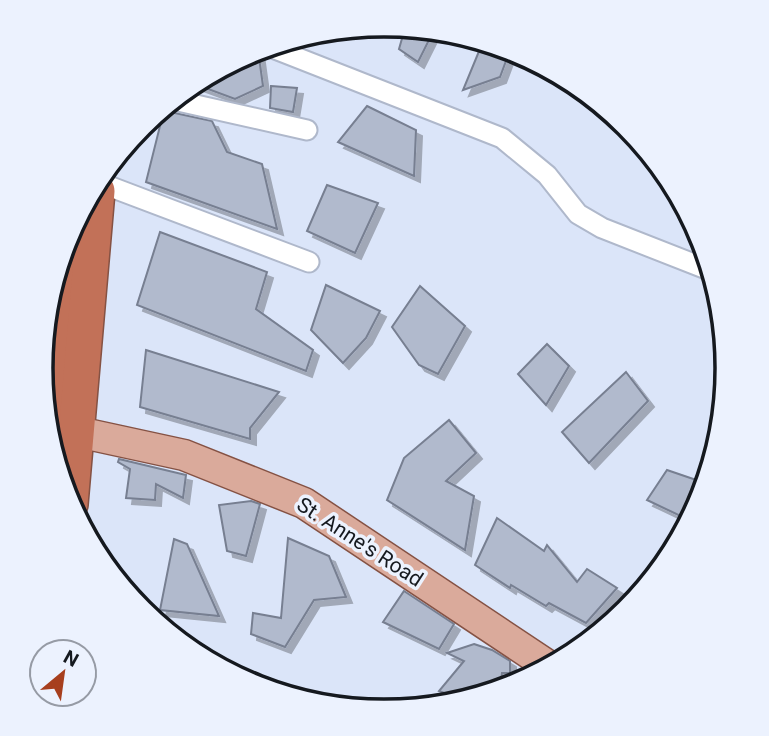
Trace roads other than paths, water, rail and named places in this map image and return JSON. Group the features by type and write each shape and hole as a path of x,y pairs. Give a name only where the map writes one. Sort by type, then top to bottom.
{"highway":[{"path":"60,427 94,208"},
{"path":"59,308 60,427"}],"main road":[{"name":"St. Anne's Road","path":"60,427 184,455 304,503 540,660"}],"street":[{"path":"284,52 502,138 547,175 578,214 602,228 700,267"},
{"path":"186,103 307,130"},
{"path":"108,186 309,262"}]}
